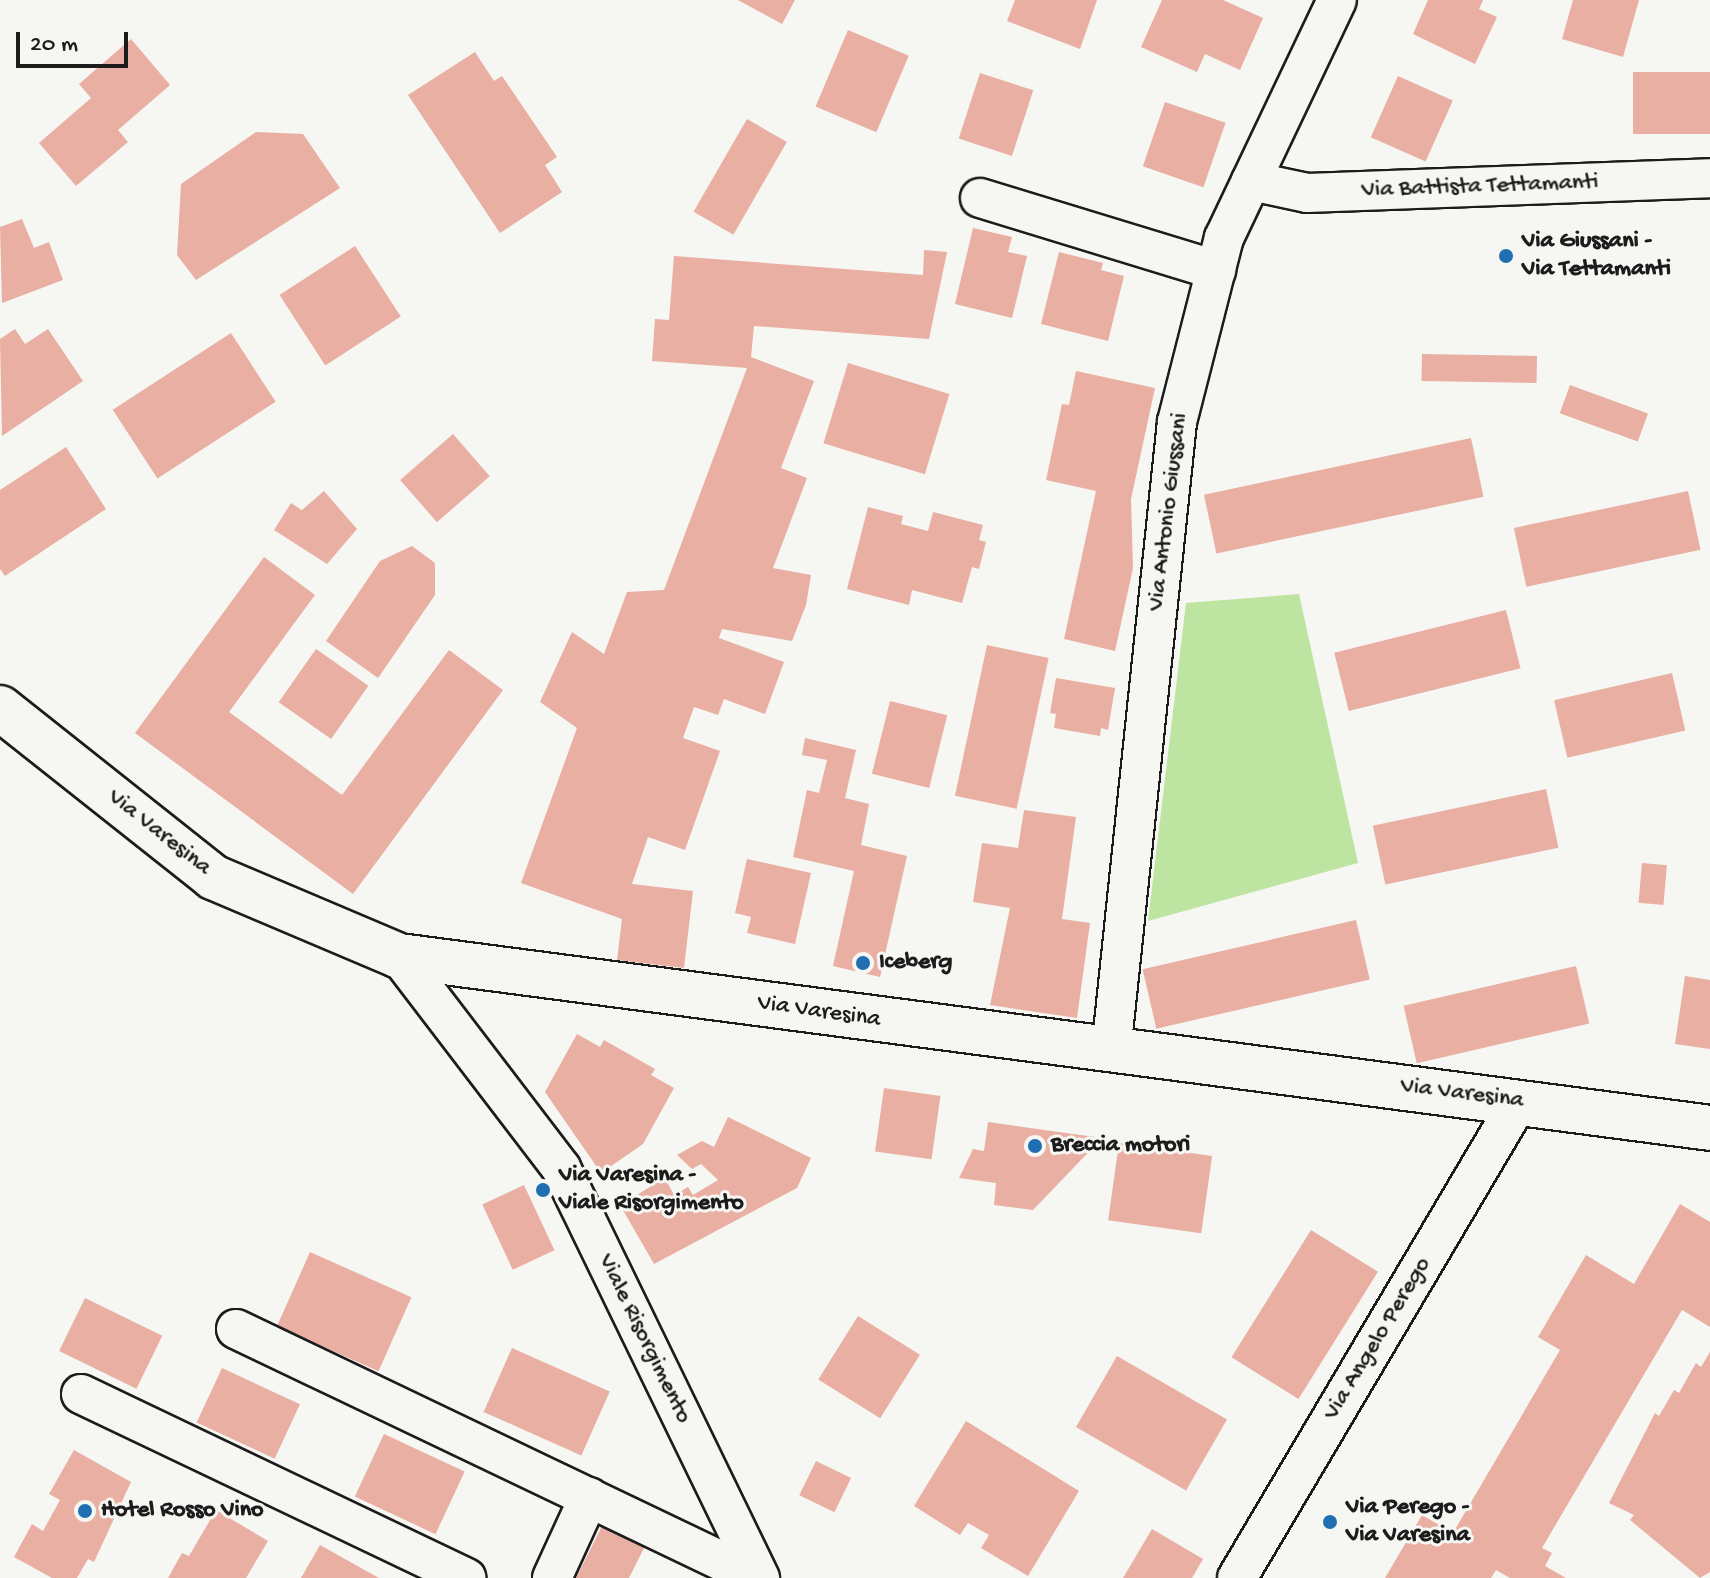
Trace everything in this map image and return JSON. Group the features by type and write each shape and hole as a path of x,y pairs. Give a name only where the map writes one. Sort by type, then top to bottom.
{"main road":[{"name":"Via Varesina","path":"2,712 213,877 399,956 1111,1052 1519,1101 1710,1128"}],"street":[{"name":"Via Antonio Giussani","path":"1111,1052 1177,422 1224,238 1337,0"},
{"name":"Via Battista Tettamanti","path":"1251,181 1307,193 1710,178"},
{"path":"980,198 1216,270"},
{"name":"Viale Risorgimento","path":"399,956 561,1168 759,1578"},
{"name":"Via Angelo Perego","path":"1237,1578 1519,1101"},
{"path":"236,1329 759,1578"},
{"path":"81,1394 466,1578"},
{"path":"552,1578 589,1497"}],"green space":[{"path":"1299,594 1358,863 1148,921 1186,603"}],"building":[{"path":"738,0 795,0 782,24"},
{"path":"1015,0 1097,0 1080,49 1007,21"},
{"path":"1162,0 1223,0 1263,18 1240,70 1205,54 1197,72 1141,47"},
{"path":"1428,0 1483,0 1479,9 1497,17 1475,64 1413,34"},
{"path":"1573,0 1639,0 1623,57 1562,39"},
{"path":"848,30 909,56 876,132 816,106"},
{"path":"131,39 170,85 118,130 128,142 76,186 39,143 91,98 79,84"},
{"path":"475,52 494,81 502,76 557,157 545,165 562,192 500,233 408,95"},
{"path":"1633,72 1710,72 1710,134 1633,134"},
{"path":"980,73 1033,90 1012,156 959,139"},
{"path":"1398,76 1453,100 1426,162 1371,137"},
{"path":"1165,102 1226,123 1203,187 1143,166"},
{"path":"747,119 787,142 733,235 694,212"},
{"path":"256,132 303,134 340,188 196,280 177,255 181,184"},
{"path":"22,219 34,248 49,242 63,280 2,303 0,227"},
{"path":"973,228 1012,237 1008,252 1027,256 1012,318 955,304"},
{"path":"355,246 401,316 325,365 280,295"},
{"path":"924,250 947,252 929,339 754,326 751,357 814,381 781,468 807,478 773,568 811,575 806,605 792,641 722,629 719,638 784,662 765,714 724,699 718,715 694,707 683,738 720,751 685,850 648,837 632,884 693,891 684,968 617,960 622,919 521,883 577,728 540,702 572,632 604,654 627,592 664,590 747,368 652,361 655,319 669,320 674,256 923,275"},
{"path":"1059,252 1103,263 1101,270 1124,276 1108,341 1041,324"},
{"path":"15,329 25,344 48,329 83,381 2,436 0,339"},
{"path":"231,333 276,402 157,479 113,410"},
{"path":"1422,354 1537,356 1537,383 1422,381"},
{"path":"848,363 949,394 925,474 823,443"},
{"path":"1076,371 1155,388 1131,499 1133,568 1115,651 1064,639 1096,491 1046,480 1062,404 1069,405"},
{"path":"1570,385 1648,413 1638,442 1560,413"},
{"path":"453,434 490,476 437,522 400,480"},
{"path":"1471,438 1483,497 1216,553 1204,495"},
{"path":"66,447 106,509 5,576 0,569 0,490"},
{"path":"324,491 357,529 327,564 274,530 291,503 302,510"},
{"path":"1688,491 1700,550 1526,587 1514,528"},
{"path":"868,507 903,516 901,524 928,531 933,512 983,525 979,540 986,542 979,569 972,567 962,603 912,590 909,605 847,589"},
{"path":"412,546 435,563 435,595 378,678 326,641 380,561"},
{"path":"264,557 315,595 229,712 342,795 449,650 503,690 353,894 135,733"},
{"path":"1506,610 1521,668 1349,711 1334,653"},
{"path":"987,645 1049,658 1017,809 955,796"},
{"path":"316,649 368,686 331,739 279,702"},
{"path":"1672,673 1685,730 1567,758 1554,700"},
{"path":"1056,678 1115,688 1108,730 1101,728 1100,736 1054,728 1056,714 1050,713"},
{"path":"890,701 947,715 929,788 872,774"},
{"path":"805,738 856,750 845,798 869,804 861,845 907,856 880,977 833,966 854,871 793,857 807,790 819,793 827,760 802,755"},
{"path":"1546,789 1558,848 1385,884 1373,826"},
{"path":"1024,810 1076,817 1062,919 1090,923 1077,1018 990,1005 1010,908 973,902 982,843 1018,848"},
{"path":"747,859 811,873 795,944 747,933 751,917 735,913"},
{"path":"1642,863 1667,865 1663,905 1639,903"},
{"path":"1356,920 1370,979 1156,1029 1143,969"},
{"path":"1576,966 1589,1023 1417,1063 1404,1006"},
{"path":"1685,976 1710,980 1710,1049 1675,1044"},
{"path":"577,1034 600,1047 604,1040 655,1069 651,1075 674,1088 643,1144 601,1173 545,1092"},
{"path":"884,1088 940,1096 932,1159 875,1151"},
{"path":"728,1117 811,1158 797,1188 654,1264 620,1205 665,1178 674,1195 688,1187 693,1195 718,1180 701,1164 692,1169 677,1155 702,1141 714,1147"},
{"path":"988,1122 1102,1138 1033,1210 994,1205 996,1183 959,1178 973,1149 984,1151"},
{"path":"1119,1143 1212,1156 1201,1233 1108,1220"},
{"path":"524,1185 554,1250 513,1270 482,1204"},
{"path":"1680,1204 1710,1222 1710,1327 1682,1310 1542,1548 1552,1553 1545,1566 1566,1578 1510,1578 1496,1570 1491,1578 1385,1578 1422,1515 1453,1533 1560,1350 1538,1337 1586,1255 1634,1284"},
{"path":"1311,1230 1378,1272 1299,1399 1232,1357"},
{"path":"310,1252 411,1297 378,1371 277,1326"},
{"path":"85,1298 162,1336 136,1389 59,1351"},
{"path":"858,1316 920,1355 880,1418 818,1380"},
{"path":"512,1348 610,1392 581,1455 484,1412"},
{"path":"1710,1352 1710,1572 1700,1578 1630,1520 1634,1515 1609,1503 1655,1413 1659,1416 1674,1390 1679,1393 1696,1363 1701,1367"},
{"path":"1117,1356 1227,1420 1186,1491 1076,1427"},
{"path":"222,1368 300,1404 275,1459 197,1422"},
{"path":"966,1421 1079,1491 1028,1576 981,1548 989,1535 968,1523 960,1535 914,1506"},
{"path":"384,1434 465,1472 436,1534 355,1497"},
{"name":"Hotel Rosso Vino","path":"74,1450 131,1482 94,1562 88,1559 77,1578 52,1578 14,1557 32,1524 43,1531 60,1500 49,1494"},
{"path":"816,1461 851,1478 834,1512 799,1495"},
{"path":"216,1510 268,1541 246,1578 168,1578 182,1553 189,1556"},
{"path":"607,1516 649,1538 629,1578 576,1578"},
{"path":"1152,1529 1203,1559 1192,1578 1123,1578"},
{"name":"Hotel Rosso Vino","path":"320,1545 379,1578 301,1578"}],"place":[{"name":"Via Giussani - Via Tettamanti","path":"1506,256"},
{"name":"Iceberg","path":"863,963"},
{"name":"Breccia motori","path":"1035,1146"},
{"name":"Via Varesina - Viale Risorgimento","path":"543,1190"},
{"name":"Hotel Rosso Vino","path":"85,1511"},
{"name":"Via Perego - Via Varesina","path":"1330,1522"}]}
